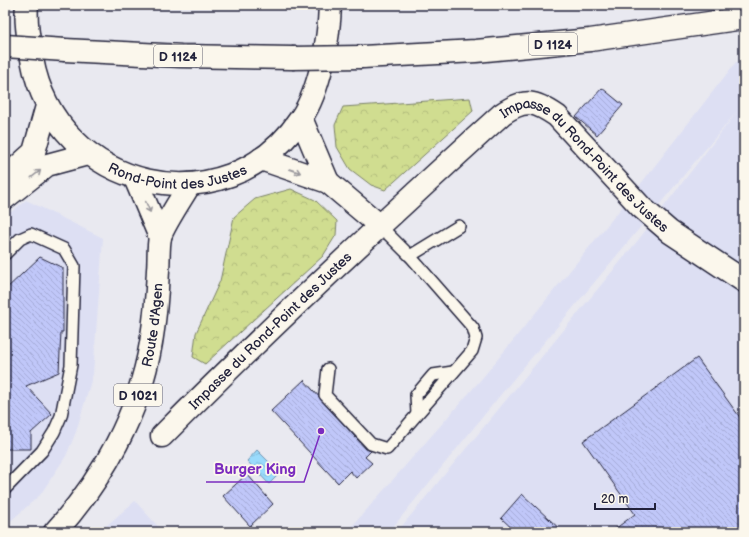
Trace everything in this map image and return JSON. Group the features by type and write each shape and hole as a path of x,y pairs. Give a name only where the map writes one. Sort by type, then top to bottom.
{"main road":[{"name":"Rond-Point des Justes","path":"27,5 26,17 35,73 47,106 64,131 88,154 113,169 135,178 165,184 190,184 229,176 261,159 286,138 301,118 320,77 332,6"},
{"name":"D 1124","path":"5,46 181,56 292,58 362,57 476,51 590,40 744,18"},
{"name":"Impasse du Rond-Point des Justes","path":"162,436 228,369 379,225 502,114 513,106 528,103 541,105 557,116 641,207 670,232 744,281"},
{"path":"5,178 34,152 47,106"},
{"path":"301,118 328,182"},
{"path":"5,198 47,165 88,154"},
{"path":"261,159 328,182 379,225"},
{"name":"Route d'Agen","path":"55,532 77,508 102,471 124,431 138,396 151,344 157,303 160,236 135,178"},
{"name":"Route d'Agen","path":"160,236 190,184"}],"lane":[{"path":"328,369 325,395 371,444 387,449 472,351 476,338 473,328 410,256 379,225"},
{"path":"410,256 459,226"},
{"path":"5,254 20,239 30,234 64,248 74,266 71,365 61,416 54,432 42,451 5,489"}],"shaded area":[{"path":"736,62 744,62 744,532 397,532 639,239 739,109 502,393 389,532 347,532 484,376 636,190"},
{"path":"26,200 103,238 93,374 76,432 66,456 40,495 5,526 5,217"},
{"path":"135,501 163,532 99,532"}],"green space":[{"path":"470,98 473,111 385,190 371,185 350,169 337,147 335,125 343,107"},
{"path":"291,189 315,200 337,221 336,235 323,256 205,364 193,357 196,333 220,281 234,217 255,199"}],"water":[{"path":"257,450 280,473 269,484 247,461"}],"building":[{"path":"602,88 623,105 597,135 576,117"},
{"path":"40,257 63,268 63,332 61,332 59,372 26,386 52,414 31,433 31,449 5,449 5,290"},
{"path":"697,358 744,423 744,532 611,532 635,514 583,441"},
{"path":"304,380 366,449 371,451 365,457 372,463 356,478 350,471 338,483 271,411"},
{"path":"247,474 273,504 250,526 223,496"},
{"path":"522,494 563,532 516,532 501,518"}],"place":[{"name":"Burger King","path":"321,431"}]}
